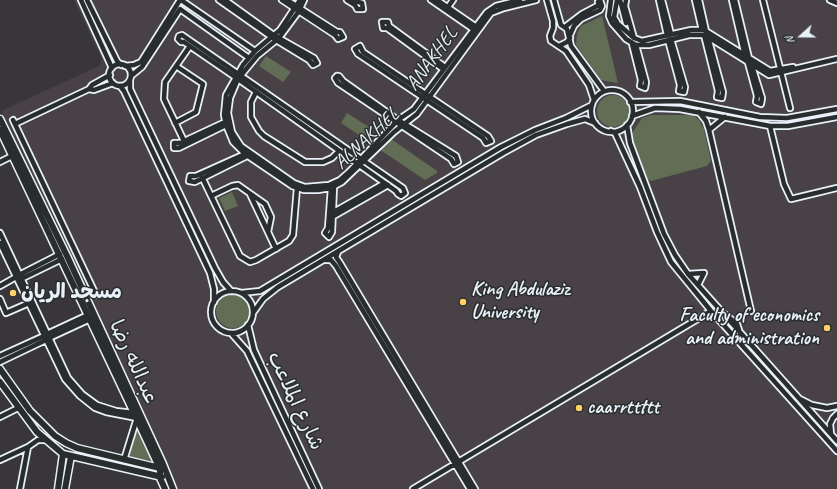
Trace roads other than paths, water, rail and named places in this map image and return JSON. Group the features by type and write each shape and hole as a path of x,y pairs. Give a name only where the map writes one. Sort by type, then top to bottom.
{"street":[{"path":"81,0 112,68 110,75 113,84"},
{"path":"87,0 117,61 129,69 130,89 212,261 223,282 231,291"},
{"path":"112,68 123,65 134,65 141,62 181,0 255,51"},
{"path":"219,0 276,38 310,60 313,66 317,63 314,58 276,38 224,0"},
{"path":"282,0 298,9 337,32 340,32 343,37 338,39 335,35 298,9 287,0"},
{"name":"ALNAKHEL","path":"300,0 298,9 276,38 255,51 238,76 224,106 225,124 233,142 246,155 297,188 318,190 332,187 342,182 360,162 402,124 416,114 426,98 483,22 491,14 504,8 536,0"},
{"path":"298,9 304,0"},
{"path":"348,0 355,5 357,9 363,9 362,3 352,0"},
{"path":"432,0 474,28"},
{"path":"437,0 474,28"},
{"path":"448,8 453,0"},
{"name":"ANAKHEL","path":"276,38 238,76 229,103 229,122 237,140 248,152 294,183 305,187 329,185 340,180 360,162 397,121 426,98 444,68 487,12 520,0"},
{"path":"548,0 553,21 553,28 550,36 551,41 566,51 589,85 594,100"},
{"path":"554,0 558,15 570,36 571,46 604,91"},
{"path":"553,28 563,26 599,5 599,0"},
{"path":"559,46 567,42 574,26 581,19 600,10 602,6 599,0"},
{"path":"611,0 609,16 615,29 634,44 646,82 645,88 640,86 641,80 634,44"},
{"path":"617,0 614,16 618,24 632,38 642,40 705,33 769,75 837,58"},
{"path":"620,0 632,38"},
{"path":"626,0 625,6 632,38"},
{"path":"659,0 669,37 685,87 684,92 679,91 680,85 669,37 662,0"},
{"path":"695,0 705,33 724,92 722,98 717,97 718,91 705,33 699,0"},
{"path":"732,0 749,61 762,98 761,104 756,102 757,96 749,61 735,0"},
{"path":"763,0 790,108"},
{"path":"830,0 837,3"},
{"path":"89,89 94,90 113,84 120,86 124,85 142,67 180,9 249,58"},
{"path":"382,22 388,22 389,26 444,68 387,28 383,28 382,22"},
{"path":"705,33 749,61 770,71 781,71"},
{"path":"238,76 182,35 179,36 178,39 180,42 190,46 238,76 256,92 339,151 360,162 403,188 405,193 401,196 360,162 238,76"},
{"path":"634,44 649,44 669,37"},
{"path":"184,142 164,99 165,82 190,46"},
{"path":"426,98 363,52 360,46 355,49 358,54 426,98 488,136 491,141 486,143 483,138 426,98"},
{"path":"175,123 196,112 203,84 176,66"},
{"path":"96,296 14,122 89,89 92,85 110,75"},
{"path":"397,121 343,81 340,76 335,78 338,83 397,121 456,156 458,162 454,164 451,159 402,124"},
{"path":"120,86 210,273 214,289 212,315 214,322 224,331 231,333 237,332 248,325 253,313 263,299 278,287 503,152 536,135 585,119 595,123 602,129 615,133 621,151 640,187 665,252 671,262 711,311 837,451"},
{"path":"595,123 591,115 592,106 594,100 604,91 619,91 630,102 632,116"},
{"path":"256,92 251,102 251,117 259,131 264,136 305,162 323,162 332,158 339,151"},
{"path":"630,102 680,101 760,117 787,118 837,109"},
{"path":"214,302 218,296 231,291 240,293 260,291 501,147 535,130 592,106"},
{"path":"611,132 617,131 627,124 632,116 655,108 680,109 770,126 788,126 837,117"},
{"path":"699,112 706,121 709,130 751,311"},
{"path":"709,130 714,124 725,117"},
{"name":"عبدالله رضا","path":"0,119 67,256 162,467 165,489"},
{"path":"225,124 179,148 174,148 174,143 184,142 225,124"},
{"path":"627,124 632,146 664,234 675,255 688,274 837,442"},
{"path":"770,126 784,184 791,199 837,188"},
{"name":"عبدالله رضا","path":"0,130 136,416 162,467"},
{"path":"621,151 632,146"},
{"path":"246,155 192,182 189,179 190,176 196,176 246,155"},
{"path":"0,162 12,156"},
{"path":"202,177 240,256 250,262 289,241 293,235 297,188"},
{"path":"332,215 386,184"},
{"path":"211,196 235,185 249,193 265,204 268,209 271,217 268,232"},
{"path":"332,187 332,232 329,236 325,234 328,228 332,187"},
{"path":"249,193 276,249"},
{"path":"0,234 46,337"},
{"path":"1,246 19,278 28,303 68,378 82,394 96,405 136,416 124,460"},
{"path":"338,252 336,257 457,463 470,489"},
{"path":"0,286 61,257"},
{"path":"324,260 331,260 336,266 457,463 475,489"},
{"path":"688,274 704,272 698,285"},
{"path":"240,293 250,301 253,313"},
{"path":"0,299 6,313 28,303"},
{"path":"413,489 711,311"},
{"path":"0,356 89,317"},
{"name":"شارع الملاعب","path":"248,325 254,350 319,489"},
{"name":"شارع الملاعب","path":"231,333 247,352 313,489"},
{"path":"0,362 46,337"},
{"path":"0,369 30,411 55,436 77,448 124,460 162,467"},
{"path":"0,382 37,432 63,454 147,472 163,477"},
{"path":"798,398 812,405 827,408 837,406"},
{"path":"0,417 18,408"},
{"path":"831,434 830,424 832,418 837,414"},
{"path":"0,460 28,447 38,440 48,440"},
{"path":"20,489 28,447"},
{"path":"58,489 63,454"},
{"path":"65,489 71,456"},
{"name":"عبدالله رضا","path":"163,477 173,489"}],"place":[{"name":"مسجد الريان","path":"13,293"},
{"name":"King Abdulaziz University","path":"463,302"},
{"name":"Faculty of economics and administration","path":"827,328"},
{"name":"caarrttttt","path":"579,408"}]}
